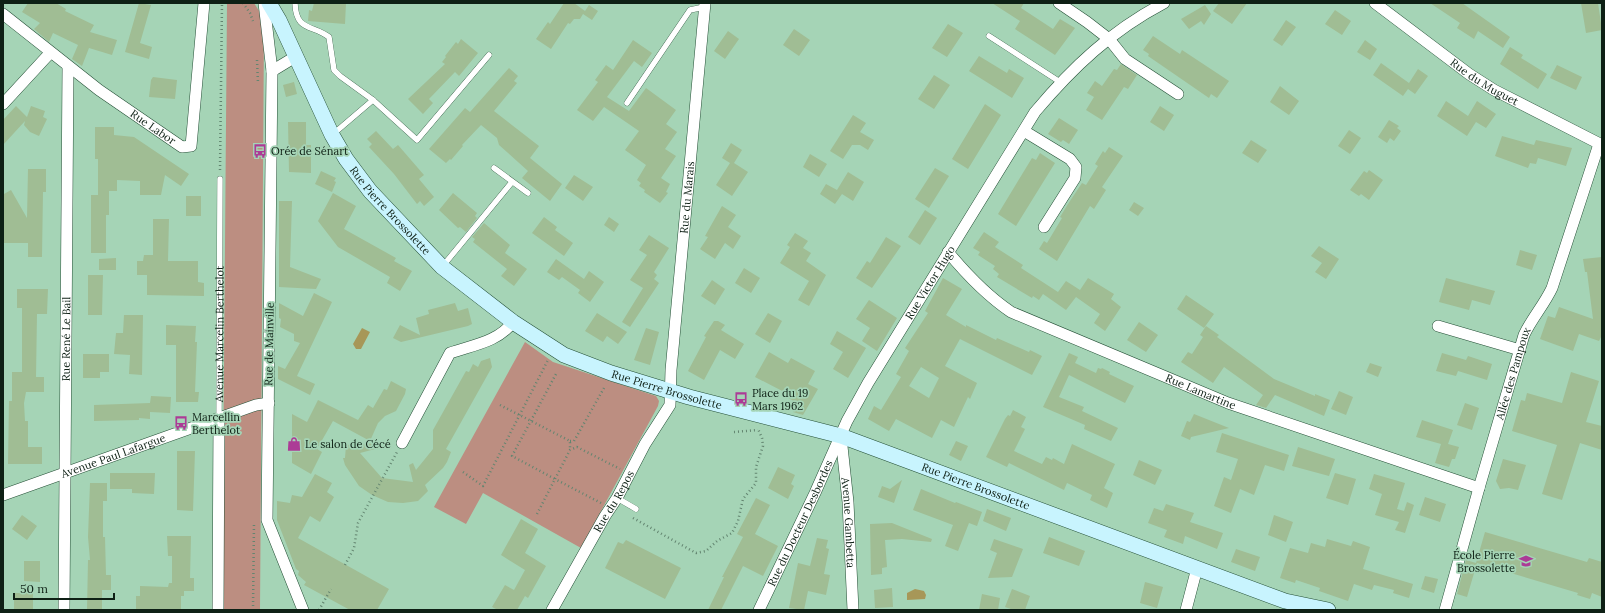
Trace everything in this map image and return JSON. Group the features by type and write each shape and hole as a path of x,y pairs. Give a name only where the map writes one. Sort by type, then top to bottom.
{"street":[{"name":"Rue Labor","path":"3,14 68,67 182,148 191,146 204,3"},
{"name":"Rue de Mainville","path":"264,3 272,76 267,520 303,610"},
{"name":"Rue Pierre Brossolette","path":"269,3 332,135 346,159 370,191 442,267 513,322 564,355 611,373 671,392 841,436 1197,568 1285,605 1328,610"},
{"path":"1059,3 1109,39 1125,59 1178,94"},
{"name":"Rue Victor Hugo","path":"841,436 868,383 1035,112 1060,82 1090,54 1146,12 1164,3"},
{"name":"Rue du Muguet","path":"1375,3 1469,74 1494,90 1600,145"},
{"name":"Rue du Marais","path":"671,392 671,370 704,5"},
{"path":"3,104 50,52"},
{"path":"272,76 295,57"},
{"name":"Rue René Le Bail","path":"64,610 68,67"},
{"path":"1024,131 1070,159 1076,167 1074,178 1044,227"},
{"name":"Allée des Pampoux","path":"1445,610 1520,350 1530,322 1546,302 1552,288 1600,145"},
{"name":"Rue Lamartine","path":"948,252 969,278 984,292 1011,312 1228,403 1479,488"},
{"path":"402,443 450,353 496,338 507,330 513,322"},
{"path":"1438,326 1520,350"},
{"name":"Rue du Repos","path":"552,610 670,405 671,392"},
{"name":"Avenue Paul Lafargue","path":"3,495 256,405 269,402"},
{"name":"Avenue Marcelin Berthelot","path":"218,610 219,419"},
{"name":"Rue du Docteur Desbordes","path":"759,610 841,436"},
{"name":"Avenue Gambetta","path":"841,436 848,502 853,610"},
{"path":"1186,610 1197,568"}],"lane":[{"path":"295,3 298,20 304,26 322,32 329,37 334,70 373,100 417,140 489,55"},
{"path":"627,103 690,10 704,5"},
{"path":"989,36 1060,82"},
{"path":"332,135 373,100"},
{"path":"494,168 528,193"},
{"name":"Avenue Marcelin Berthelot","path":"219,419 220,179"},
{"path":"442,267 512,182"},
{"path":"617,498 636,509"}],"path":[{"path":"220,179 222,3"},
{"path":"243,3 250,13 254,24"},
{"path":"257,56 258,89"},
{"path":"258,82 272,76"},
{"path":"463,472 483,486 550,356"},
{"path":"556,374 512,456 610,509"},
{"path":"574,441 604,388"},
{"path":"500,405 570,441 574,441"},
{"path":"629,516 696,553 706,551 717,541 732,533 738,521 743,499 756,483 756,467 763,446 757,424 757,415"},
{"path":"734,432 759,430"},
{"path":"537,514 570,450 570,441"},
{"path":"574,441 577,447 630,474"},
{"path":"345,564 354,548 358,523 402,443"},
{"path":"570,450 577,447"},
{"path":"319,610 331,589"}],"shaded area":[{"path":"227,3 254,3 261,14 264,27 260,610 222,610"},
{"path":"362,328 370,332 361,349 356,349 353,344"},
{"path":"525,342 553,362 656,396 659,401 658,406 581,548 483,493 466,524 434,507"},
{"path":"915,589 924,591 926,595 925,599 907,600 907,593"}],"building":[{"path":"28,3 56,3 66,9 65,11 94,25 90,32 117,40 112,55 89,48 82,66 72,59 78,45 53,33 49,42 34,29 40,23 22,12"},
{"path":"139,3 151,5 140,43 152,47 149,59 125,52"},
{"path":"314,3 346,3 345,24 308,21 309,10 312,11"},
{"path":"564,3 574,3 585,11 589,5 598,11 592,20 583,14 580,19 574,19 570,24 568,23 551,49 536,39 548,22 550,24"},
{"path":"992,3 1024,3 1021,8 1053,29 1060,19 1075,28 1055,55 1015,29 1020,21"},
{"path":"1219,3 1247,3 1232,24 1213,11"},
{"path":"1430,3 1462,3 1510,37 1503,48 1478,31 1474,39 1457,28 1460,23"},
{"path":"1581,3 1598,3 1602,30 1586,33"},
{"path":"1205,5 1211,14 1204,25 1201,21 1189,29 1181,19"},
{"path":"1335,10 1351,21 1342,35 1325,24"},
{"path":"1286,20 1296,27 1282,46 1273,40"},
{"path":"948,24 963,33 947,57 932,48"},
{"path":"794,29 810,40 799,56 783,45"},
{"path":"728,31 739,39 725,59 714,51"},
{"path":"1153,36 1180,54 1182,50 1229,81 1217,98 1211,94 1209,98 1148,56 1149,54 1143,50"},
{"path":"461,39 478,53 459,76 455,72 429,99 433,103 423,114 408,99 445,64 442,62 446,57 445,56 456,42 458,44"},
{"path":"633,40 652,53 642,67 634,61 607,97 629,111 646,88 676,110 666,124 677,132 665,149 676,156 661,178 670,184 666,192 668,193 660,203 644,192 645,190 639,186 641,183 637,180 646,165 625,150 639,131 604,107 593,121 577,110 598,82 595,80 606,65 613,70"},
{"path":"1365,40 1377,49 1370,60 1357,52"},
{"path":"1510,47 1523,55 1521,58 1547,74 1538,89 1500,64"},
{"path":"979,56 1007,73 1009,69 1024,78 1012,98 969,71"},
{"path":"1381,63 1409,83 1418,69 1428,76 1415,94 1408,89 1403,96 1373,75"},
{"path":"1121,64 1137,75 1128,89 1124,87 1102,120 1086,110 1094,97 1087,93 1095,81 1102,86 1114,69 1117,70"},
{"path":"1557,65 1582,77 1576,90 1550,78"},
{"path":"509,68 518,76 514,81 517,83 494,111 539,146 530,158 562,184 550,201 522,178 528,171 499,145 497,138 481,125 462,145 463,146 451,160 450,159 446,163 429,149 465,108 470,112"},
{"path":"934,75 950,85 934,109 918,99"},
{"path":"153,77 177,80 175,99 149,97 151,80"},
{"path":"294,82 297,94 286,97 283,85"},
{"path":"1280,86 1299,101 1289,115 1270,102"},
{"path":"1446,101 1468,116 1477,101 1496,114 1486,128 1476,122 1467,136 1437,116"},
{"path":"985,104 1001,115 968,169 952,159"},
{"path":"16,106 27,117 31,106 45,111 43,117 47,119 39,136 30,132 24,125 25,121 3,145 3,120"},
{"path":"1160,106 1174,115 1164,131 1150,122"},
{"path":"853,115 866,123 860,132 874,140 868,150 860,145 852,145 843,159 830,151"},
{"path":"1059,118 1078,130 1069,144 1063,140 1061,142 1048,134"},
{"path":"1389,120 1399,126 1397,128 1401,131 1394,141 1390,138 1387,143 1378,137"},
{"path":"288,122 306,122 306,145 311,145 311,173 289,172"},
{"path":"95,127 114,127 114,135 134,137 189,174 181,186 165,175 161,195 140,195 140,181 117,180 117,191 109,191 109,215 106,215 106,253 91,253 91,195 98,195 98,159 95,159"},
{"path":"1349,130 1361,138 1350,154 1338,146"},
{"path":"376,131 393,149 398,145 424,175 419,179 434,197 424,206 420,201 417,204 394,174 369,147 372,144 367,139"},
{"path":"1502,136 1534,145 1536,140 1572,148 1566,166 1538,158 1536,164 1530,163 1528,168 1495,156"},
{"path":"1251,140 1267,150 1258,163 1242,153"},
{"path":"731,143 742,150 734,163 748,172 732,196 716,185 730,163 722,158"},
{"path":"1109,147 1123,156 1102,187 1106,190 1094,209 1090,206 1057,261 1039,249 1044,241 1047,243 1062,218 1060,217 1068,204 1082,183 1086,185 1098,166 1095,164 1103,151 1105,153"},
{"path":"1040,153 1055,163 1016,226 998,214 1032,158 1036,160"},
{"path":"810,154 827,164 819,177 803,167"},
{"path":"935,168 949,176 929,208 915,199"},
{"path":"28,169 46,169 46,192 43,192 42,257 28,257 28,243 3,243 4,194 11,190 27,218"},
{"path":"1369,170 1383,180 1369,200 1361,194 1359,196 1350,190 1364,171 1367,173"},
{"path":"321,171 336,178 332,192 315,184"},
{"path":"848,172 864,182 853,201 842,194 835,204 820,194 826,184 837,190"},
{"path":"574,175 593,187 583,201 565,188"},
{"path":"333,193 356,206 344,229 396,258 394,261 412,271 400,291 387,283 390,277 338,247 318,221"},
{"path":"453,193 477,213 475,216 477,218 466,232 460,227 458,228 439,210"},
{"path":"186,196 201,196 201,216 186,216"},
{"path":"279,201 292,201 290,267 321,279 316,289 279,287"},
{"path":"1134,202 1144,208 1138,216 1129,210"},
{"path":"722,206 736,215 728,227 741,236 733,249 725,243 715,259 700,249 708,237 705,236"},
{"path":"925,210 937,218 920,245 908,237"},
{"path":"544,217 557,227 555,230 573,243 564,256 532,233"},
{"path":"609,217 619,224 614,232 604,225"},
{"path":"153,219 169,219 168,261 198,261 198,282 204,283 204,296 147,295 147,275 137,275 137,261 143,261 144,255 153,255"},
{"path":"484,223 510,245 505,253 527,269 514,286 501,276 507,269 473,242 475,239 472,237"},
{"path":"984,232 999,242 995,247 1023,265 1021,268 1058,292 1066,281 1080,290 1088,278 1114,294 1111,299 1121,307 1105,331 1094,323 1100,314 1076,297 1066,310 1043,294 1039,300 1033,296 1032,298 997,277 999,274 993,269 995,266 978,255 980,252 973,248"},
{"path":"795,233 808,241 803,248 811,253 806,261 826,275 809,306 798,300 809,281 780,263 790,247 787,245"},
{"path":"649,235 669,248 654,272 657,275 654,279 659,283 630,327 622,322 643,288 630,280 647,255 639,250"},
{"path":"886,237 901,246 872,288 856,278 867,261 870,263"},
{"path":"1319,246 1339,259 1326,279 1315,272 1322,263 1311,256"},
{"path":"1520,250 1537,255 1532,270 1516,265"},
{"path":"1602,257 1602,335 1599,341 1579,334 1573,351 1540,339 1548,316 1555,318 1559,307 1593,319 1587,272 1585,272 1583,259"},
{"path":"116,258 116,270 99,270 99,259"},
{"path":"556,259 584,279 589,271 604,282 590,302 578,293 580,290 562,277 559,280 547,272"},
{"path":"744,268 760,278 751,293 735,283"},
{"path":"88,275 103,275 102,315 88,315"},
{"path":"943,278 962,289 946,315 966,327 966,325 996,340 997,338 1042,356 1032,375 960,339 945,366 977,383 970,399 968,397 954,427 941,420 932,438 896,419 889,431 868,419 874,406 881,410 901,377 896,374 909,351 905,348 928,313 925,311","holes":["921,367 939,378 929,398 909,386"]},
{"path":"1446,278 1495,291 1490,305 1472,300 1469,310 1439,302"},
{"path":"712,280 725,289 715,305 701,296"},
{"path":"17,289 48,289 47,314 37,314 36,377 44,377 44,392 26,392 24,403 25,421 28,421 28,447 42,447 42,464 8,464 9,401 12,401 12,372 22,372 22,308 17,308"},
{"path":"314,293 332,302 297,376 315,384 310,395 278,379 278,366 285,369 300,343 294,341 294,334 280,327 281,319 279,318 279,303 303,316"},
{"path":"1186,295 1214,314 1204,328 1177,309"},
{"path":"869,300 897,318 877,351 862,341 870,328 856,319"},
{"path":"455,303 458,311 468,308 472,324 401,342 393,338 400,325 420,335 416,318 429,314 428,310"},
{"path":"597,313 627,332 618,344 607,336 603,342 585,331"},
{"path":"768,313 782,321 770,343 755,334"},
{"path":"124,315 143,315 142,375 129,374 130,355 114,354 116,333 123,333"},
{"path":"714,321 718,321 725,325 721,330 744,344 735,359 720,350 704,380 688,371 706,337 704,336"},
{"path":"1139,322 1158,335 1146,352 1127,340"},
{"path":"166,325 196,326 195,342 197,342 195,392 199,392 198,402 176,402 176,345 166,345"},
{"path":"1206,326 1219,335 1217,337 1274,379 1315,396 1315,394 1330,400 1324,416 1275,395 1266,408 1256,405 1263,395 1224,367 1213,383 1181,362 1188,352 1192,354 1203,337 1200,335"},
{"path":"646,328 659,332 650,365 634,360"},
{"path":"837,331 866,348 848,378 833,369 843,352 830,344"},
{"path":"769,352 788,363 791,358 815,371 808,384 818,389 803,415 793,412 798,403 786,397 788,394 755,377"},
{"path":"1069,353 1078,357 1075,363 1096,373 1098,368 1102,368 1110,372 1109,374 1134,386 1125,403 1069,375 1059,397 1084,407 1082,411 1118,428 1111,441 1084,429 1085,425 1043,407"},
{"path":"1442,353 1466,360 1468,356 1492,364 1487,380 1458,371 1456,376 1436,371"},
{"path":"83,354 109,354 109,372 100,372 100,378 83,378"},
{"path":"490,358 492,367 446,449 451,452 447,462 443,468 425,485 428,491 418,501 403,503 388,502 372,495 359,486 345,465 343,458 345,458 346,445 379,443 379,448 360,453 382,478 413,482 409,465 413,463 416,470 433,449 433,430 466,371 469,372 473,364 478,367 481,361"},
{"path":"1370,363 1382,367 1378,377 1366,372"},
{"path":"1571,372 1599,381 1586,422 1602,426 1602,450 1580,443 1562,500 1542,494 1557,445 1512,431 1521,400 1525,401 1527,393 1562,403"},
{"path":"391,381 406,389 405,394 396,411 385,416 378,423 370,441 333,421 317,449 322,452 311,474 292,463 292,414 307,422 318,400 358,420 368,405 373,408 384,389 387,390"},
{"path":"1339,391 1353,397 1346,415 1331,409"},
{"path":"151,396 171,397 170,413 150,412 150,419 139,418 139,420 94,421 94,405 150,403"},
{"path":"1465,403 1479,408 1472,430 1457,425"},
{"path":"1013,410 1026,417 1021,427 1025,429 1014,451 1042,464 1046,457 1052,460 1053,458 1064,464 1072,444 1115,464 1104,488 1113,493 1107,508 1090,500 1092,495 1067,483 1064,490 1009,463 1007,467 986,457 1005,419 1008,415 1010,416"},
{"path":"1194,414 1229,428 1191,437 1190,440 1181,436 1187,421 1190,422"},
{"path":"1422,420 1453,430 1448,444 1459,447 1455,459 1452,459 1449,467 1435,463 1441,444 1416,437"},
{"path":"1222,433 1289,455 1284,471 1265,465 1254,495 1240,489 1231,513 1214,506 1224,477 1231,480 1238,459 1216,452"},
{"path":"956,441 968,446 961,461 949,455"},
{"path":"1298,447 1335,459 1329,476 1292,466"},
{"path":"177,451 195,451 193,511 177,510"},
{"path":"1503,459 1526,465 1518,490 1509,488 1500,489 1496,481"},
{"path":"1139,460 1162,470 1155,485 1133,475"},
{"path":"778,467 795,475 791,484 794,486 788,499 768,488"},
{"path":"110,473 155,473 154,494 132,493 132,489 110,489"},
{"path":"1335,473 1356,479 1348,505 1326,498"},
{"path":"315,474 332,483 327,492 334,497 320,522 310,516 298,538 389,589 377,610 350,610 304,585 306,582 298,575 299,571 296,569 277,520 277,501 290,503 292,495 302,497"},
{"path":"1374,474 1405,483 1397,509 1404,511 1407,502 1414,505 1405,533 1395,530 1399,522 1375,515 1382,494 1369,489"},
{"path":"902,480 894,503 878,497 882,486 890,489"},
{"path":"90,483 107,483 107,501 103,501 103,537 105,537 106,575 111,575 111,590 102,590 102,610 87,610 88,560 90,560 88,537"},
{"path":"921,489 982,512 977,526 969,523 958,551 945,546 953,525 913,510"},
{"path":"1425,497 1446,504 1440,522 1419,515"},
{"path":"756,498 770,505 755,534 778,546 763,576 743,566 721,610 708,610 724,577 722,577 743,537 737,534"},
{"path":"1166,504 1194,513 1190,522 1223,533 1217,549 1185,536 1183,544 1164,537 1167,530 1148,523 1154,508 1163,511"},
{"path":"987,509 1011,518 1006,531 983,521"},
{"path":"22,515 37,526 27,540 12,529"},
{"path":"1274,515 1293,522 1286,542 1268,535"},
{"path":"521,519 538,529 525,553 546,566 528,598 525,596 517,610 498,610 492,607 505,585 514,590 525,570 501,555"},
{"path":"892,523 932,539 931,542 902,539 885,540 887,567 882,568 882,574 871,575 870,524"},
{"name":"École Pierre Brossolette","path":"1485,532 1587,562 1589,558 1602,562 1602,597 1592,593 1590,599 1577,595 1578,593 1477,563 1467,597 1457,594 1466,560 1476,563"},
{"path":"167,536 191,536 190,578 194,578 194,591 184,591 184,596 181,596 181,610 136,610 136,596 140,596 140,586 168,587 169,583 172,583 172,556 168,556"},
{"path":"1049,537 1085,551 1079,566 1043,553"},
{"path":"817,538 828,540 826,548 829,549 824,574 830,575 826,595 808,591 804,610 789,608 798,563 810,566"},
{"path":"994,539 1023,549 1012,577 988,578 997,553 990,550"},
{"path":"1327,539 1351,546 1353,541 1370,547 1363,569 1413,584 1409,598 1393,593 1394,590 1374,585 1372,590 1354,584 1348,601 1319,591 1320,588 1296,580 1295,583 1280,578 1290,548 1308,553 1311,543 1325,547"},
{"path":"626,540 681,568 665,599 605,568 618,542 623,544"},
{"path":"1236,549 1260,557 1255,571 1231,562"},
{"path":"24,561 40,561 40,582 24,581"},
{"path":"1425,576 1438,579 1434,593 1421,589"},
{"path":"1145,582 1163,587 1157,608 1140,603"},
{"path":"892,588 893,607 875,608 874,590"},
{"path":"1012,589 1030,596 1025,610 1014,610 1005,607"},
{"path":"14,593 33,593 33,610 14,610"},
{"path":"982,594 1000,598 998,610 979,610"}],"place":[{"name":"Orée de Sénart","path":"260,151"},
{"name":"Place du 19 Mars 1962","path":"741,399"},
{"name":"Marcellin Berthelot","path":"181,423"},
{"name":"Le salon de Cécé","path":"294,444"},
{"name":"École Pierre Brossolette","path":"1526,561"}]}
